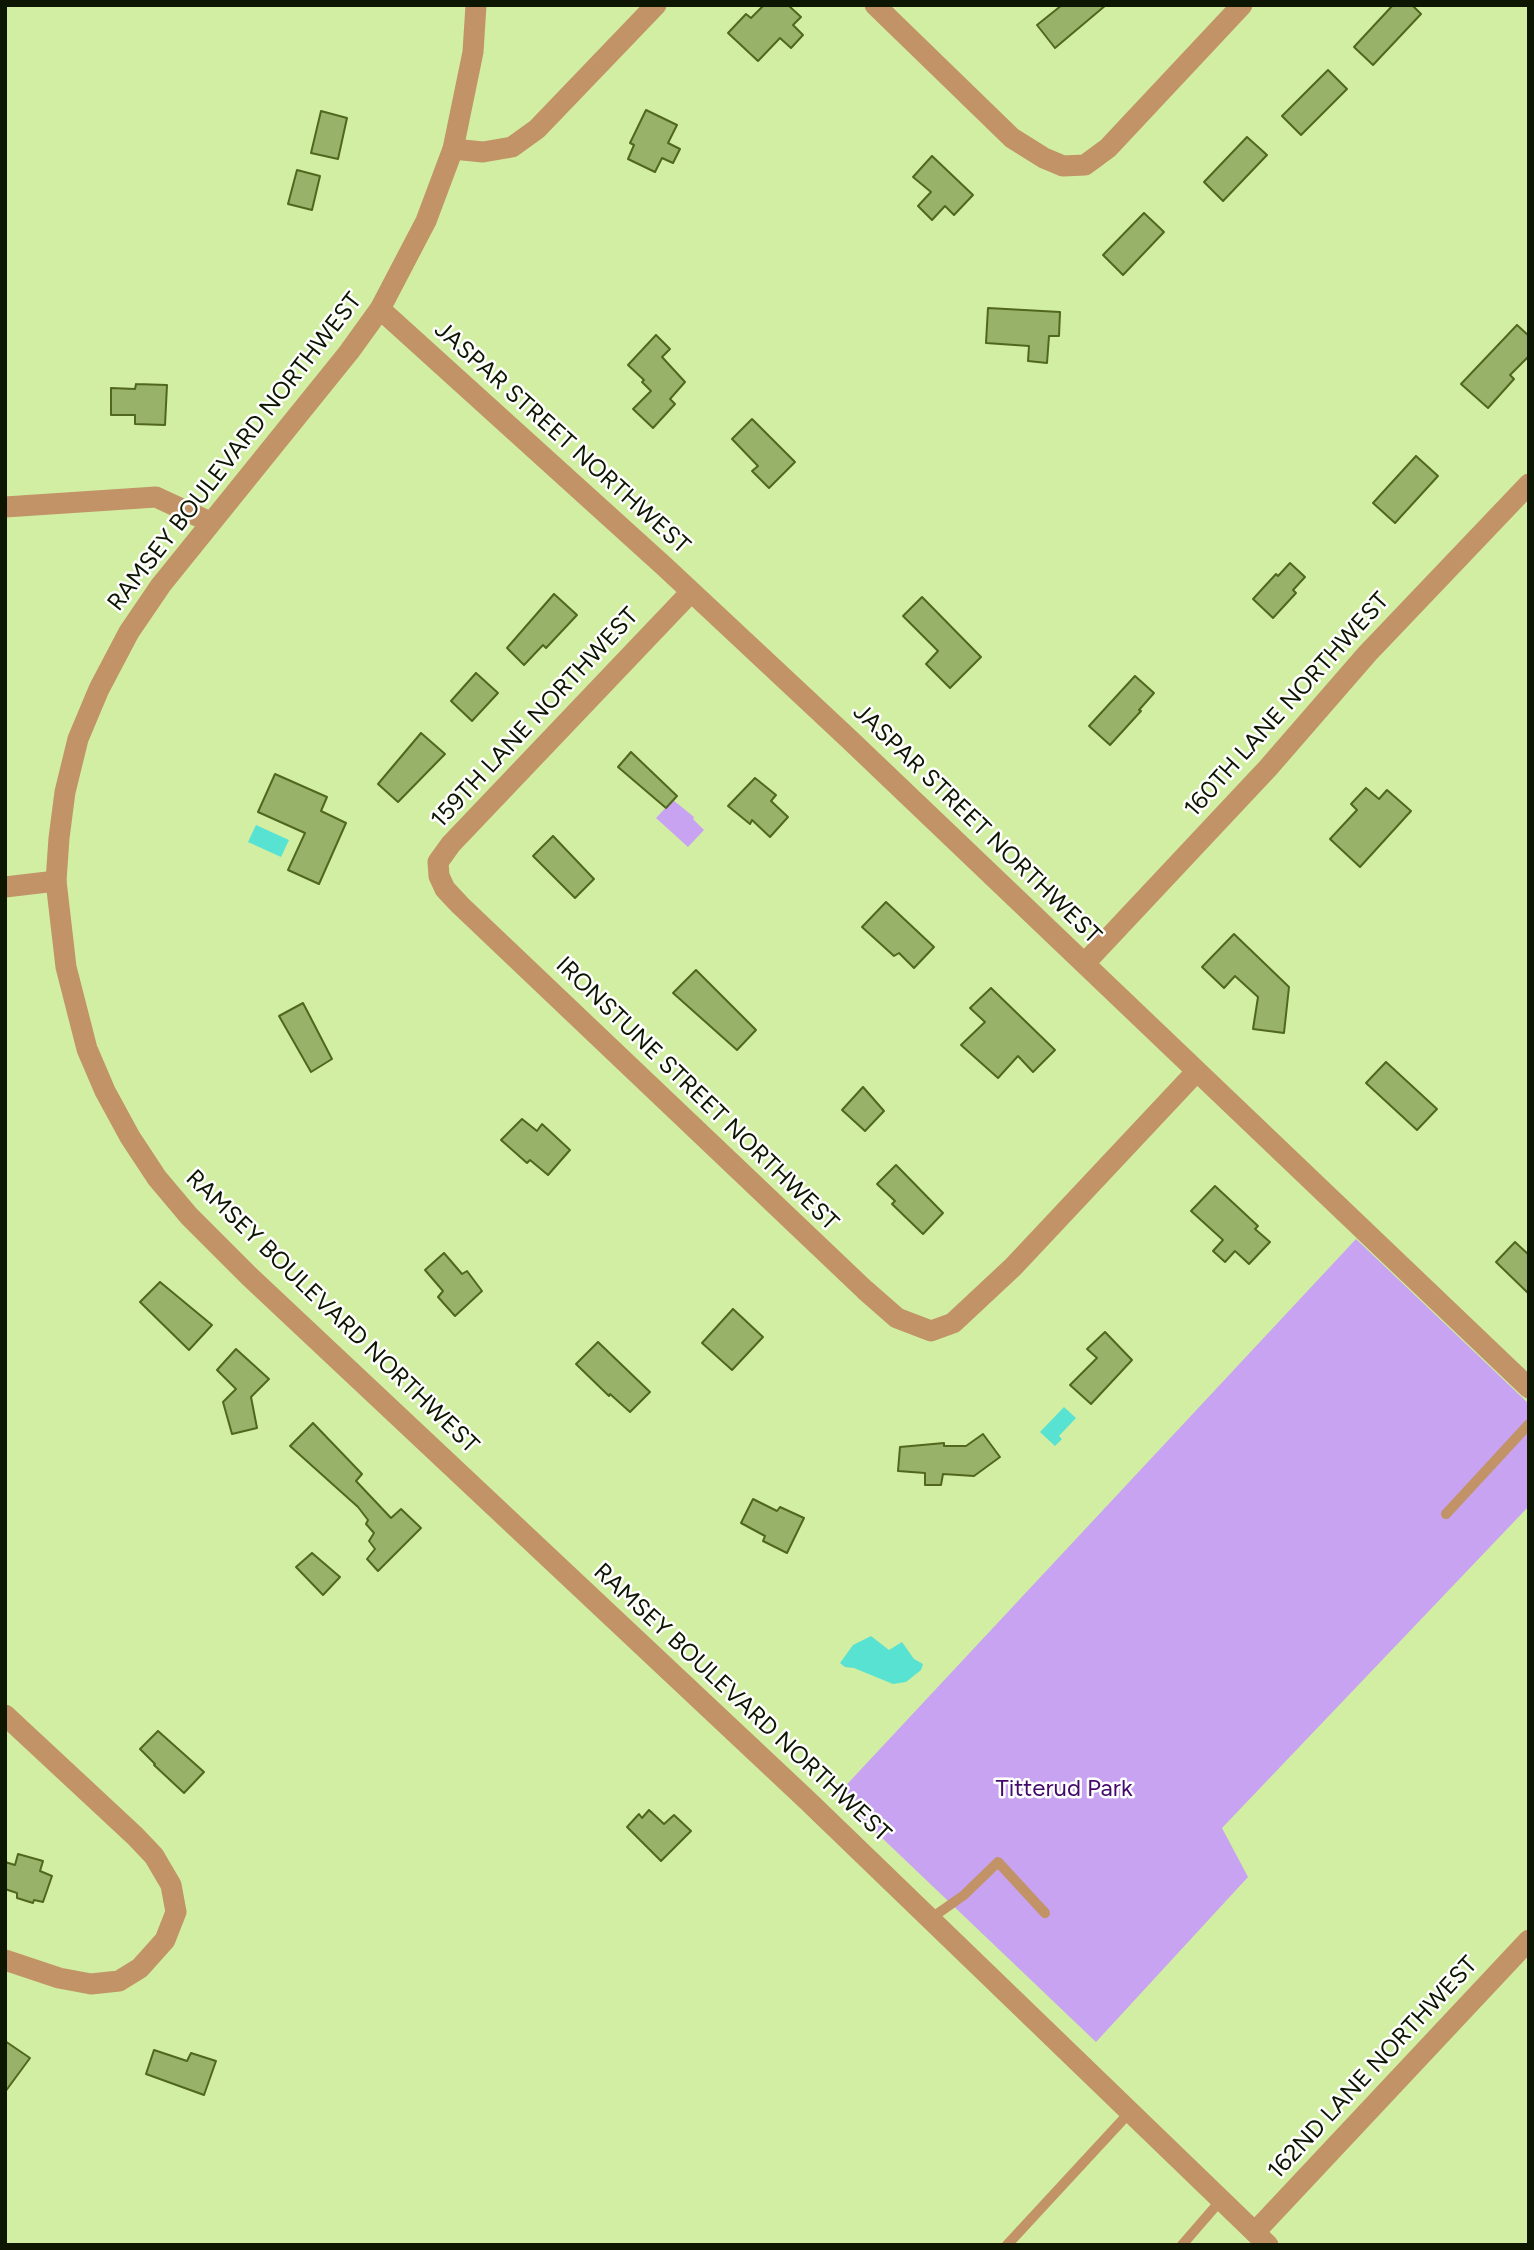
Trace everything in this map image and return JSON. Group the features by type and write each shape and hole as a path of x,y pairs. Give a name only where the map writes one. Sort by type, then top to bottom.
{"street":[{"name":"RAMSEY BOULEVARD NORTHWEST","path":"476,5 473,52 453,149 426,221 380,309 349,352 161,585 99,689 78,739 65,792 56,881 66,967 87,1049 105,1091 130,1137 157,1178 181,1207 249,1276 789,1783 1262,2238"},
{"path":"453,149 483,152 512,147 537,129 656,5"},
{"path":"876,5 1012,138 1044,158 1063,166 1085,165 1108,148 1242,5"},
{"name":"JASPAR STREET NORTHWEST","path":"380,309 691,592 1085,963 1529,1388"},
{"name":"160TH LANE NORTHWEST","path":"1085,963 1268,768 1367,654 1529,484"},
{"path":"5,507 156,497 211,522"},
{"name":"159TH LANE NORTHWEST","path":"444,889 438,862 451,844 691,592"},
{"path":"5,887 56,881"},
{"name":"IRONSTUNE STREET NORTHWEST","path":"444,889 865,1290 897,1318 931,1331 953,1323 1013,1267 1197,1070"},
{"path":"5,1715 129,1829 154,1856 170,1885 176,1912 165,1940 140,1968 120,1981 91,1984 59,1978 5,1961"},
{"name":"162ND LANE NORTHWEST","path":"1262,2238 1529,1940"}],"lane":[{"path":"1446,1514 1529,1424"},
{"path":"930,1919 964,1895 998,1862 1045,1913"},
{"path":"1007,2245 1130,2112"},
{"path":"1182,2245 1221,2200"}],"green space":[{"path":"673,800 694,817 704,830 688,847 656,818"},
{"name":"Titterud Park","path":"1356,1239 1529,1404 1529,1506 1222,1828 1248,1877 1096,2042 837,1795"}],"water":[{"path":"256,825 289,840 281,857 248,842"},
{"path":"1064,1407 1076,1418 1059,1436 1062,1439 1055,1446 1040,1432"},
{"path":"871,1636 889,1650 902,1642 914,1659 923,1664 921,1670 906,1682 893,1684 840,1663 853,1645"}],"building":[{"path":"764,5 788,5 801,17 793,25 803,35 791,48 780,38 758,61 728,33 746,14 751,18"},
{"path":"1062,5 1106,5 1055,48 1037,25"},
{"path":"1393,5 1412,5 1421,14 1373,65 1354,47"},
{"path":"1328,70 1347,89 1301,135 1282,116"},
{"path":"646,110 677,125 668,143 680,149 673,163 662,158 655,172 628,159 634,145 630,143"},
{"path":"321,111 347,118 338,159 311,153"},
{"path":"1247,137 1267,155 1223,201 1204,182"},
{"path":"932,156 973,195 954,215 945,206 932,220 918,206 931,192 913,177"},
{"path":"297,170 320,176 312,210 288,204"},
{"path":"1144,213 1164,232 1123,275 1103,255"},
{"path":"988,308 1060,312 1059,336 1049,336 1047,363 1028,361 1029,346 986,343"},
{"path":"1517,325 1529,336 1529,356 1510,375 1514,379 1488,408 1461,384"},
{"path":"656,335 670,349 662,357 685,382 670,399 675,404 653,428 633,409 651,391 628,365"},
{"path":"136,384 167,385 165,425 135,424 135,415 111,415 111,388 135,389"},
{"path":"752,419 795,462 769,488 752,471 758,466 732,439"},
{"path":"1416,456 1438,476 1395,523 1373,503"},
{"path":"1290,563 1305,577 1293,590 1296,593 1273,618 1253,599"},
{"path":"554,594 577,615 546,648 543,645 524,665 507,648"},
{"path":"922,597 981,657 950,688 926,664 938,651 903,616"},
{"path":"476,673 498,693 472,721 451,701"},
{"path":"1135,676 1154,693 1110,745 1089,726"},
{"path":"421,733 445,754 398,802 378,784"},
{"path":"631,752 677,796 666,808 618,767"},
{"path":"275,774 327,797 321,811 346,823 319,884 288,870 305,833 258,812"},
{"path":"755,778 776,795 771,801 788,817 770,837 752,820 750,824 728,806"},
{"path":"1366,788 1379,799 1387,790 1411,811 1360,867 1330,839 1357,810 1351,804"},
{"path":"553,836 594,879 575,898 533,856"},
{"path":"886,902 934,947 914,968 899,953 894,956 862,927"},
{"path":"1234,934 1289,987 1284,1033 1253,1029 1258,997 1235,976 1224,988 1202,967"},
{"path":"696,970 756,1030 737,1050 673,993"},
{"path":"991,988 1055,1050 1033,1072 1018,1056 998,1078 961,1045 985,1022 970,1008"},
{"path":"303,1003 332,1059 311,1072 279,1016"},
{"path":"1386,1062 1437,1109 1417,1130 1366,1083"},
{"path":"863,1087 884,1111 865,1131 842,1110"},
{"path":"522,1119 537,1131 542,1124 570,1150 548,1175 530,1160 527,1163 501,1140"},
{"path":"896,1165 943,1213 923,1234 892,1204 895,1201 877,1184"},
{"path":"1215,1186 1258,1226 1255,1229 1270,1242 1249,1264 1235,1251 1225,1262 1213,1251 1223,1240 1191,1211"},
{"path":"1515,1242 1529,1255 1529,1294 1496,1262"},
{"path":"444,1253 462,1274 467,1271 482,1291 455,1316 438,1297 443,1291 425,1270"},
{"path":"160,1282 212,1325 189,1350 140,1302"},
{"path":"733,1309 763,1337 732,1370 702,1343"},
{"path":"1105,1332 1132,1360 1091,1404 1070,1385 1097,1358 1087,1349"},
{"path":"598,1342 650,1392 630,1412 576,1364"},
{"path":"236,1349 269,1379 251,1397 257,1428 232,1434 223,1402 236,1389 217,1370"},
{"path":"313,1423 362,1474 356,1481 391,1518 401,1509 421,1528 378,1571 367,1559 375,1549 369,1541 374,1533 366,1524 368,1520 358,1507 290,1446"},
{"path":"983,1434 1000,1457 974,1476 943,1474 941,1485 925,1485 925,1473 898,1471 900,1447 944,1443 944,1446 966,1446"},
{"path":"753,1499 777,1511 780,1507 804,1518 787,1553 763,1541 765,1536 741,1523"},
{"path":"312,1553 340,1577 323,1595 296,1567"},
{"path":"158,1731 204,1772 184,1793 140,1749"},
{"path":"649,1810 664,1824 674,1815 691,1831 661,1861 627,1827 639,1814 642,1818"},
{"path":"18,1854 43,1861 40,1871 52,1876 43,1902 34,1900 33,1903 17,1898 17,1893 5,1889 5,1862 15,1865"},
{"path":"5,2041 30,2058 5,2092"},
{"path":"154,2050 187,2061 191,2053 216,2061 204,2095 146,2074"}]}
